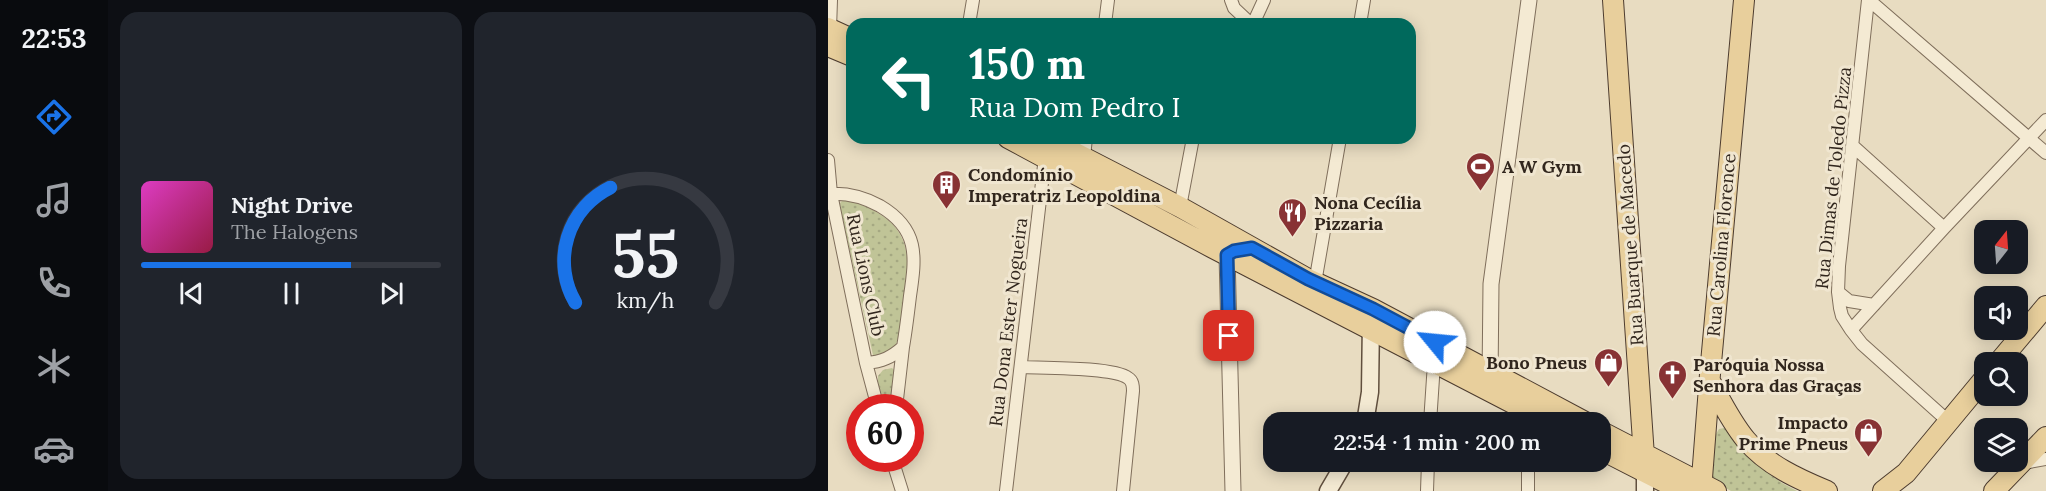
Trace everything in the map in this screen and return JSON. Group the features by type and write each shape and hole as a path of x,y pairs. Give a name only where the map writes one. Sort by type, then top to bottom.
{"main road":[{"name":"Rua Buarque de Macedo","path":"1613,0 1645,472"},
{"name":"Rua Carolina Florence","path":"1706,489 1710,381 1744,0"},
{"path":"829,34 846,38"},
{"path":"829,34 846,50"},
{"path":"1030,144 1045,148 1227,255 1490,392 1520,412"},
{"path":"1045,148 1085,147 1180,207 1315,283 1373,309 1567,412"},
{"path":"1227,255 1234,251 1252,248"},
{"path":"2007,352 2046,306"},
{"path":"1367,412 1370,392 1370,329 1373,309"},
{"path":"1710,381 1733,422 1747,441 1769,461 1793,477 1827,491"},
{"path":"1882,491 1906,473 1974,391"},
{"path":"2028,454 2046,437"},
{"path":"1611,441 1645,472 1706,489"},
{"path":"1611,455 1682,491"},
{"path":"1328,491 1339,472"},
{"path":"1994,491 2011,472"}],"street":[{"path":"829,34 831,0"},
{"path":"970,18 973,0"},
{"path":"1106,18 1108,0"},
{"path":"1231,0 1234,8 1245,18"},
{"path":"1255,18 1264,0"},
{"path":"1361,18 1364,0"},
{"path":"1490,392 1491,285 1529,0"},
{"path":"1869,0 2046,153"},
{"name":"Rua Dimas de Toledo Pizza","path":"1869,0 1838,292 1842,316 1862,344 1949,422"},
{"path":"1851,330 2046,120"},
{"path":"1180,207 1192,144"},
{"path":"1315,283 1339,144"},
{"path":"1854,147 1944,228"},
{"name":"Rua Dona Ester Nogueira","path":"1006,491 1045,148"},
{"name":"Rua Lions Club","path":"828,160 831,194 874,394"},
{"name":"Rua Lions Club","path":"831,194 856,197 883,208 902,224 911,242 915,262 898,394"},
{"path":"1227,255 1233,491"},
{"path":"1838,292 1853,302 1874,305"},
{"name":"Rua Lions Club","path":"866,363 878,363 892,357 903,347"},
{"path":"1431,412 1434,363"},
{"path":"1021,367 1101,371 1130,379 1132,400 1123,491"},
{"path":"2028,462 2046,459"},
{"path":"896,472 902,491"},
{"path":"1427,491 1428,472"},
{"path":"1528,472 1528,491"}],"green space":[{"path":"843,200 866,207 890,221 898,231 906,252 907,277 900,332 893,350 879,359 873,355 841,211 840,203"},
{"path":"892,368 896,372 893,394 882,394 878,376 883,370"},
{"path":"1724,428 1761,468 1797,491 1731,491 1711,480 1716,434 1719,429"}],"place":[{"name":"A W Gym","path":"1481,192"},
{"name":"Condomínio Imperatriz Leopoldina","path":"947,210"},
{"name":"Nona Cecília Pizzaria","path":"1293,238"},
{"name":"Bono Pneus","path":"1608,388"},
{"name":"Paróquia Nossa Senhora das Graças","path":"1672,400"},
{"name":"Impacto Prime Pneus","path":"1869,458"}],"route":[{"path":"1229,336 1227,255 1234,251 1252,248 1308,279 1373,309 1435,342"}]}
